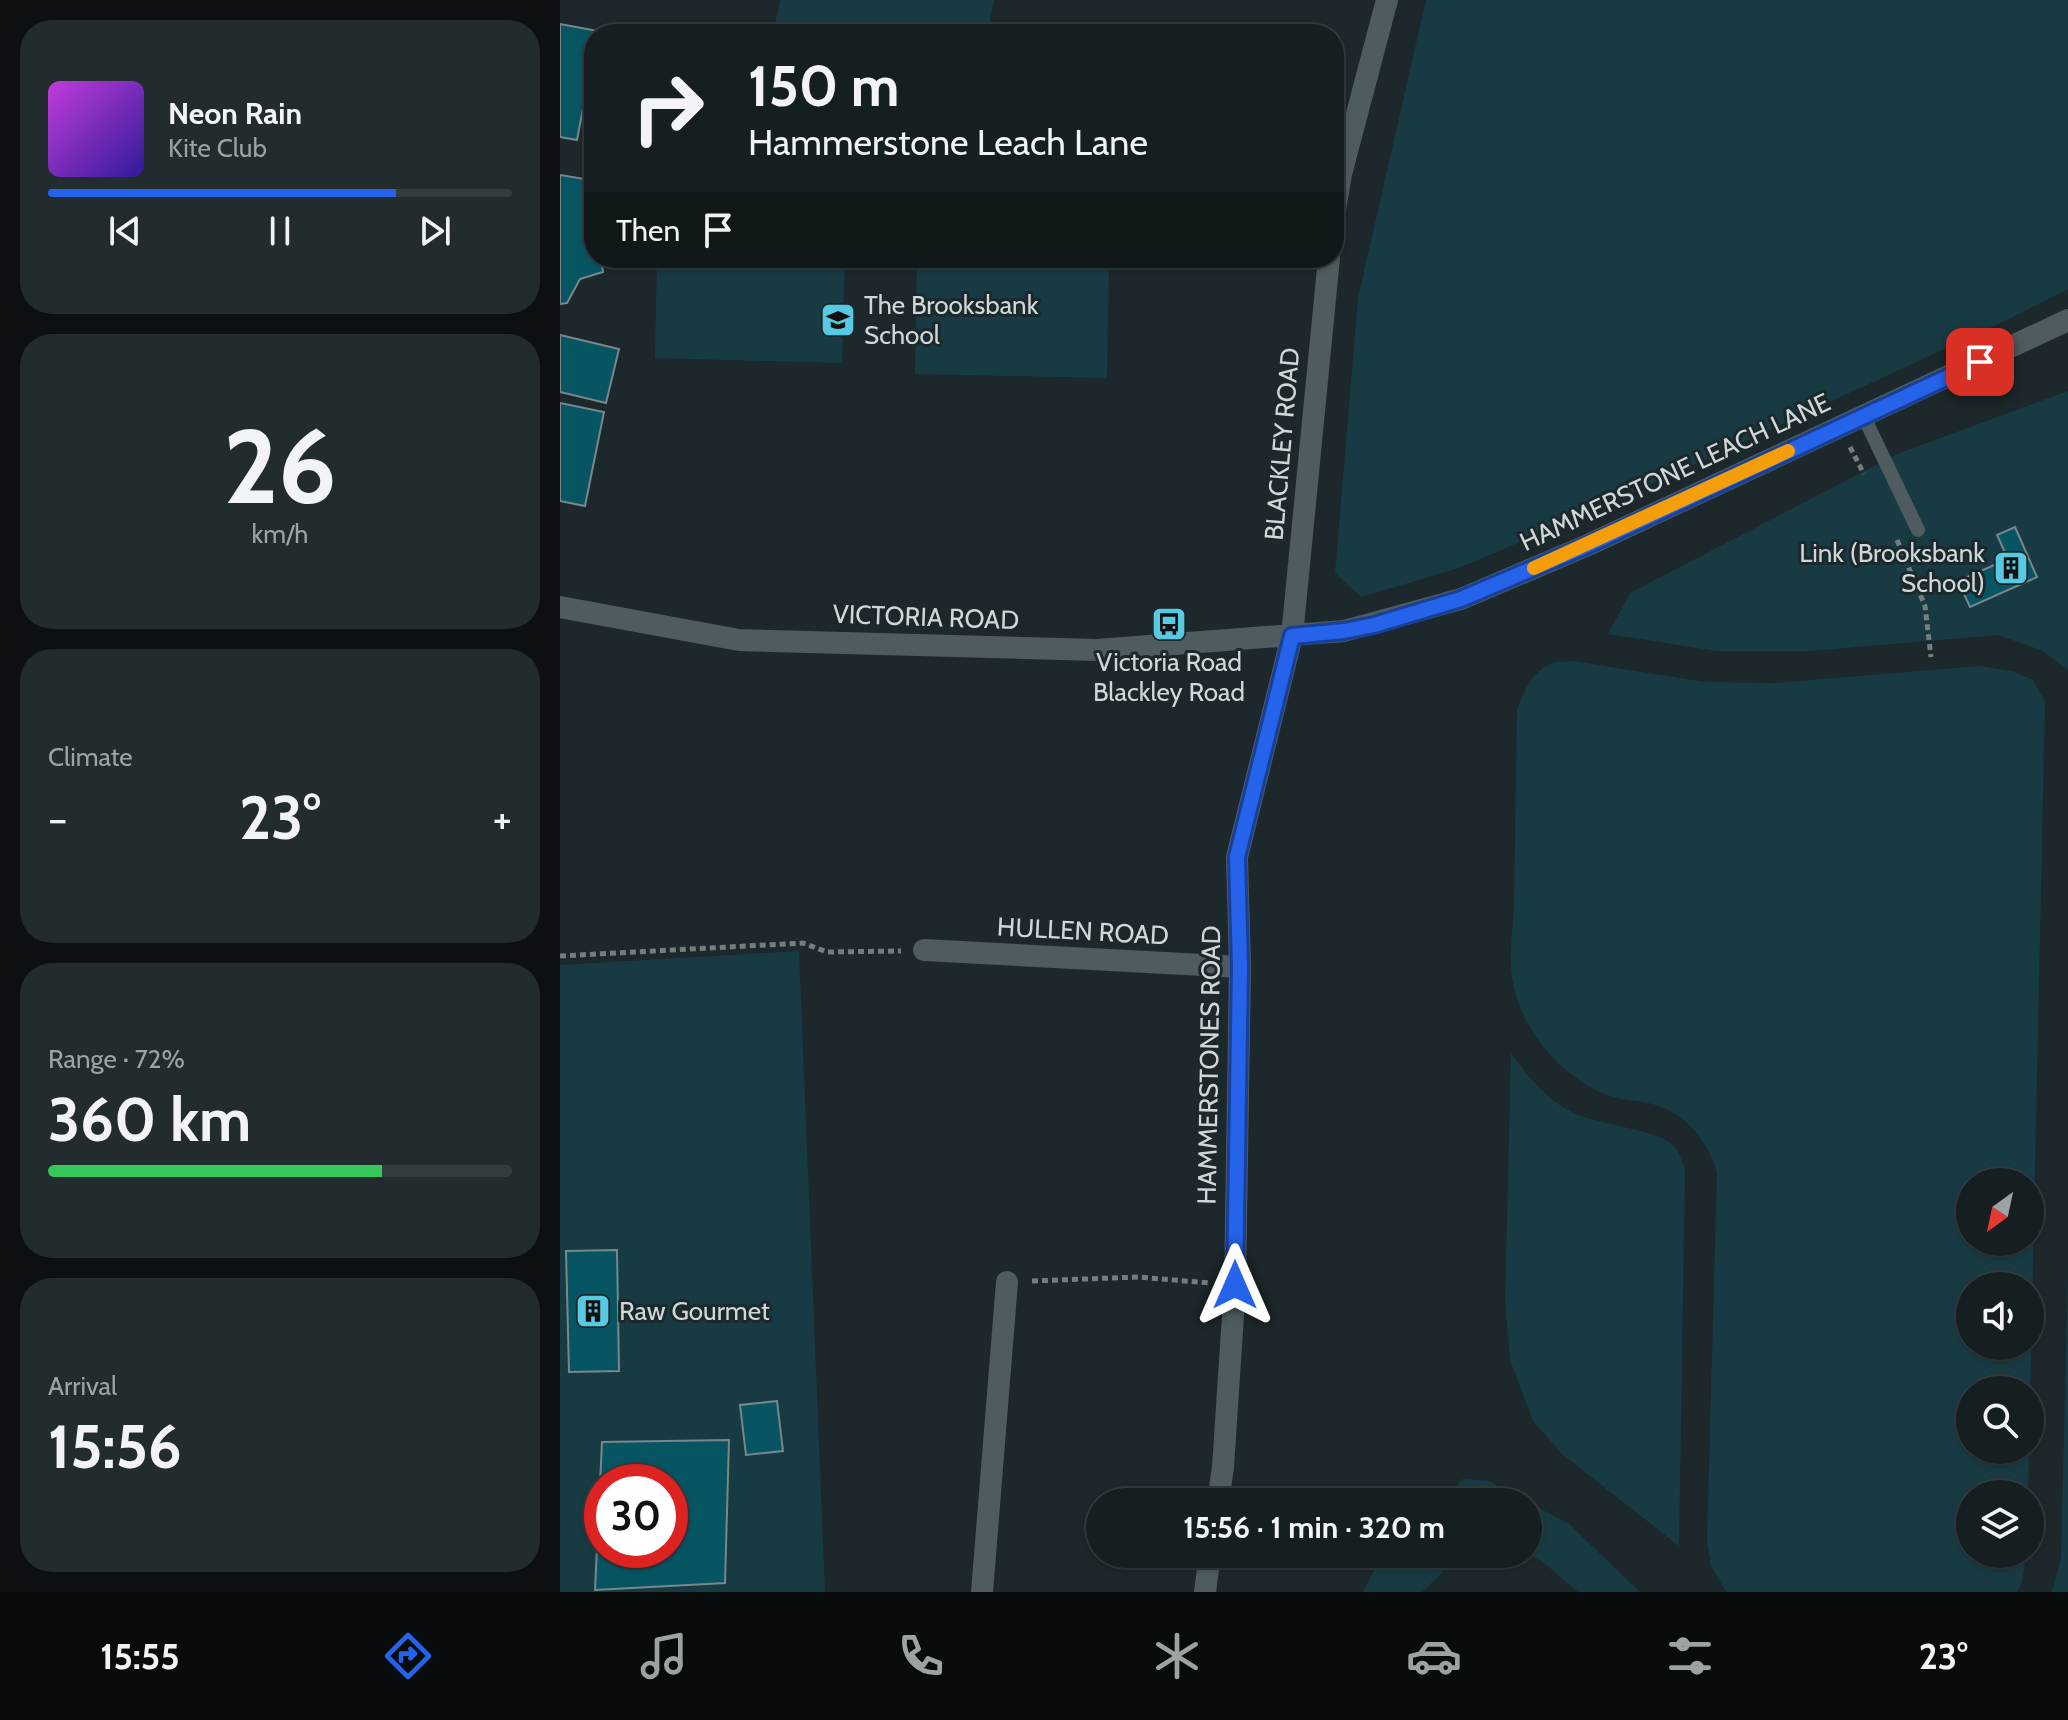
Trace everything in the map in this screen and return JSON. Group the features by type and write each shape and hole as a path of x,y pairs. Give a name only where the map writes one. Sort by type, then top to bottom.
{"street":[{"path":"1344,163 1387,0"},
{"name":"BLACKLEY ROAD","path":"1292,636 1328,268"},
{"name":"HAMMERSTONE LEACH LANE","path":"1292,636 1374,625 1461,599 1588,545 2068,320"},
{"name":"VICTORIA ROAD","path":"560,607 739,640 1097,650 1292,636"},
{"name":"HAMMERSTONES ROAD","path":"1220,1488 1235,1285 1240,967 1237,857 1292,636"},
{"name":"HULLEN ROAD","path":"924,950 1240,967"},
{"path":"982,1592 1007,1282"},
{"path":"1205,1592 1208,1568"}],"lane":[{"path":"1863,415 1918,530"}],"path":[{"path":"1840,426 1869,485"},
{"path":"1890,526 1925,606 1931,657"},
{"path":"560,956 803,943 827,952 924,950"},
{"path":"1007,1282 1138,1277 1235,1285"}],"shaded area":[{"path":"780,0 994,0 989,24 775,24"},
{"path":"1426,0 2068,0 2068,289 1674,474 1527,539 1459,568 1361,597 1335,573 1358,298"},
{"path":"657,268 845,268 842,363 655,358"},
{"path":"917,268 1109,268 1107,378 915,374"},
{"path":"2068,391 2068,670 2043,651 1998,635 1808,651 1717,651 1608,634 1630,593 1897,454"},
{"path":"1573,661 1705,682 1775,683 1979,666 2012,671 2033,680 2045,702 2035,1168 1956,1168 1956,1256 2033,1256 2033,1272 1956,1272 1956,1360 2031,1360 2031,1376 1956,1376 1956,1464 2029,1464 2028,1480 1956,1480 1956,1568 2024,1568 2017,1592 1726,1592 1711,1566 1707,1540 1717,1172 1700,1137 1673,1112 1648,1103 1607,1095 1590,1087 1560,1064 1546,1050 1525,1018 1512,974 1517,710 1534,676 1553,663"},
{"path":"799,951 825,1592 560,1592 560,965"},
{"path":"1511,1053 1539,1087 1564,1108 1666,1140 1676,1148 1685,1169 1679,1546 1562,1454 1533,1421 1510,1360 1505,1302"},
{"path":"2068,1275 2068,1592 2052,1592 2061,1558"},
{"path":"1463,1479 1489,1481 1502,1488 1454,1488"},
{"path":"1542,1509 1569,1524 1640,1592 1578,1592 1542,1561"},
{"path":"1375,1568 1447,1568 1422,1592 1363,1592"}],"building":[{"path":"560,24 584,28 584,103 577,140 560,137"},
{"path":"560,175 584,179 584,268 602,268 603,272 580,279 567,303 560,304"},
{"path":"560,335 619,349 606,403 560,392"},
{"path":"560,403 604,412 585,506 560,501"},
{"name":"Link (Brooksbank School)","path":"2015,527 2037,577 1970,607 1958,581 2008,559 1997,535"},
{"name":"Raw Gourmet","path":"617,1250 619,1371 569,1372 566,1251"},
{"path":"777,1401 783,1451 746,1455 740,1405"},
{"path":"729,1440 725,1583 595,1590 596,1568 688,1568 688,1464 601,1464 602,1442"}],"slow traffic":[{"path":"1534,568 1788,451"}],"place":[{"name":"The Brooksbank School","path":"838,320"},
{"name":"Link (Brooksbank School)","path":"2011,568"},
{"name":"Victoria Road Blackley Road","path":"1169,624"},
{"name":"Raw Gourmet","path":"593,1311"}],"route":[{"path":"1235,1285 1240,967 1237,857 1292,636 1374,625 1461,599 1588,545 1980,362"}]}
